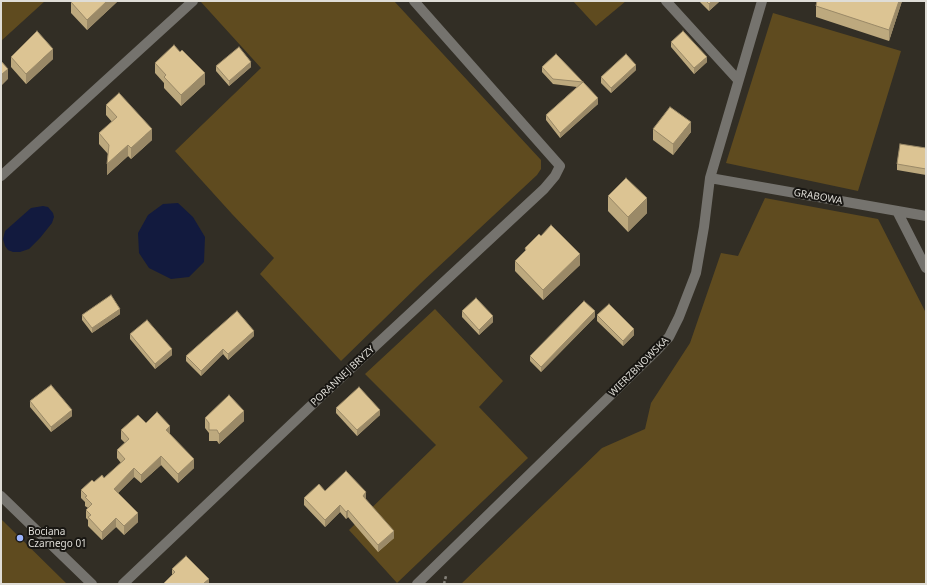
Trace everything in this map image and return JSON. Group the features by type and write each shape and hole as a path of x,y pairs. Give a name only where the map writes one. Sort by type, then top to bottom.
{"street":[{"path":"1,176 193,1"},
{"name":"PORANNEJ BRYZY","path":"123,584 317,400 544,190 555,176 560,166 414,1"},
{"path":"666,1 738,80"},
{"name":"WIERZBNOWSKA","path":"417,584 669,337 679,318 696,273 704,227 710,178 762,1"},
{"name":"GRABOWA","path":"710,178 926,216"},
{"path":"897,211 926,268"},
{"path":"1,496 92,584"}],"shaded area":[{"path":"1,1 45,1 1,41"},
{"path":"394,1 541,160 541,169 537,175 421,283 341,361 260,274 274,258 175,151 261,68 201,2"},
{"path":"573,1 626,1 596,26"},
{"path":"773,13 901,51 858,191 726,163"},
{"path":"765,198 878,219 926,313 926,584 461,584 602,448 645,429 651,403 690,343 721,253 738,256"},
{"path":"435,309 503,381 479,407 528,458 397,583 349,530 436,445 365,374"},
{"path":"1,519 67,584 1,584"}],"water":[{"path":"178,203 193,217 205,237 204,262 189,277 171,279 149,268 139,253 138,233 148,215 163,204"},
{"path":"43,206 48,207 53,213 54,217 52,223 29,249 20,252 8,250 3,239 5,231 31,208"}],"building":[{"path":"107,1 87,20 71,2"},
{"path":"817,1 899,1 889,30 816,6"},
{"path":"37,31 53,49 26,74 11,57"},
{"path":"683,31 707,57 694,68 671,42"},
{"path":"174,45 180,52 182,50 205,73 181,95 164,77 166,75 155,63"},
{"path":"239,47 251,62 229,81 216,66"},
{"path":"556,54 583,82 553,79 542,67"},
{"path":"626,54 636,65 611,88 601,77"},
{"path":"1,61 8,69 1,75"},
{"path":"583,82 598,98 560,133 546,115"},
{"path":"119,93 152,129 131,148 128,145 107,164 109,145 99,133 117,117 106,105"},
{"path":"670,107 691,122 673,144 653,129"},
{"path":"900,144 926,148 926,169 897,164"},
{"path":"626,178 647,198 628,217 608,196"},
{"path":"551,225 580,254 543,290 515,261 539,234 541,236"},
{"path":"111,295 120,309 92,328 82,315"},
{"path":"476,298 493,316 479,330 462,311"},
{"path":"584,301 595,311 541,367 530,356"},
{"path":"609,304 634,329 623,341 597,315"},
{"path":"237,311 254,331 228,354 223,349 201,371 186,356"},
{"path":"147,320 172,349 155,364 130,334"},
{"path":"51,385 72,410 51,427 30,401"},
{"path":"359,387 380,410 357,430 336,408"},
{"path":"229,395 244,411 219,434 217,430 209,430 209,423 205,418"},
{"path":"157,412 170,426 166,430 194,459 178,474 161,456 141,475 134,468 114,489 138,513 124,526 116,518 102,532 88,517 91,515 86,510 92,504 81,490 92,480 94,482 102,475 104,478 125,459 117,450 129,439 121,430 138,415 146,423"},
{"path":"346,471 366,492 363,496 394,531 378,545 348,510 346,512 340,505 325,520 304,498 319,484 325,491"},
{"path":"186,556 209,579 204,583 205,584 163,584 175,572 172,569"}],"place":[{"name":"Bociana Czarnego 01","path":"20,538"}]}
